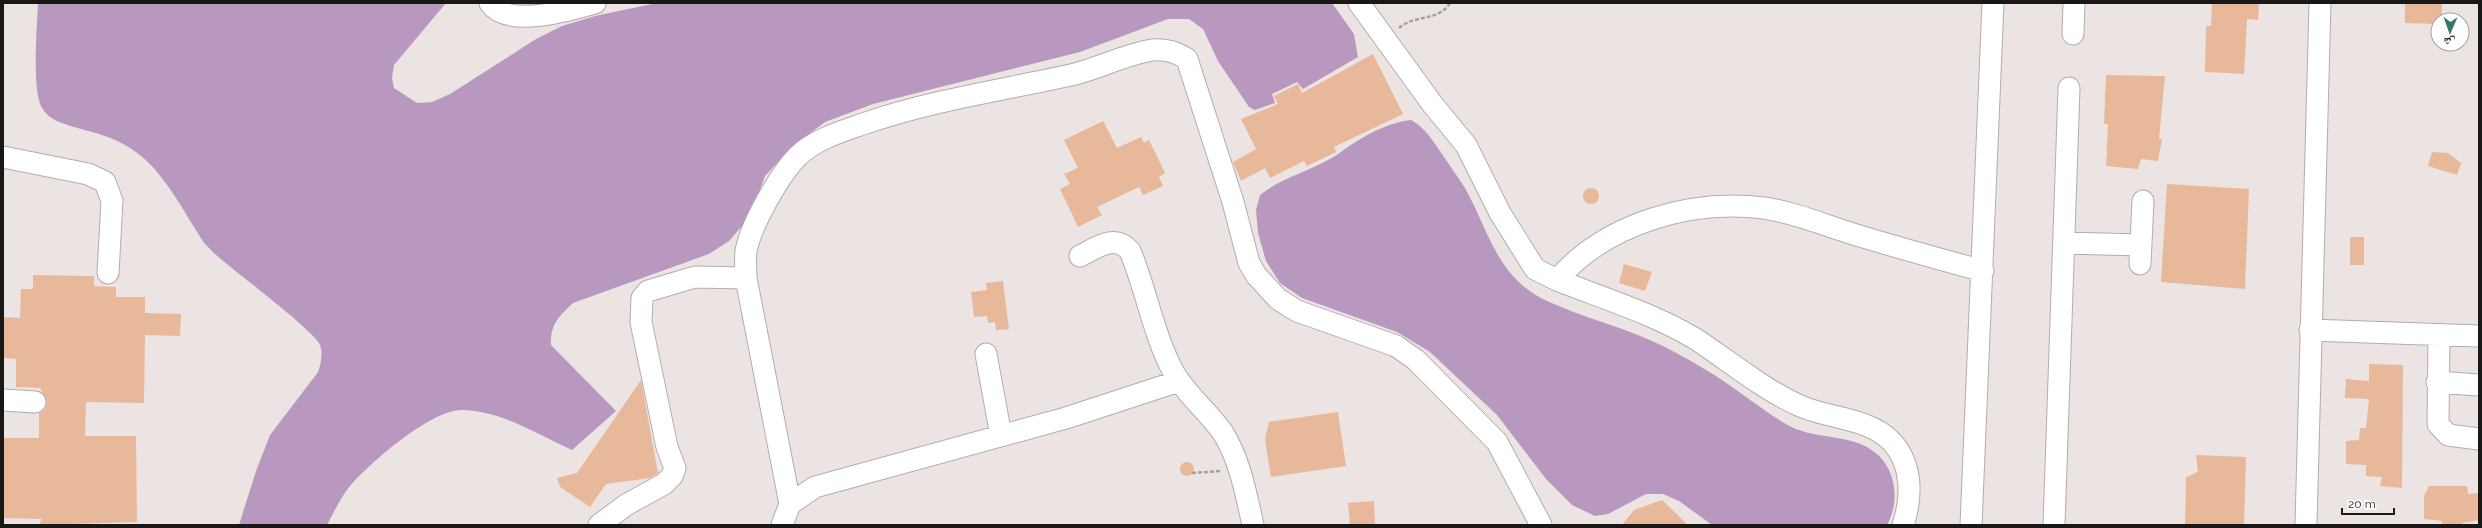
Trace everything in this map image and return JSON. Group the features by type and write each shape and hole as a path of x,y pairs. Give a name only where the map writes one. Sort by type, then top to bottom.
{"street":[{"path":"490,3 502,13 526,16 560,13 595,3"},
{"path":"1359,3 1433,105 1466,145 1504,219 1535,269 1681,331 1792,403 1818,413 1868,426 1885,435 1898,449 1909,480 1909,504 1903,525"},
{"path":"1971,525 1983,271 1993,3"},
{"path":"2073,34 2074,3"},
{"path":"2306,525 2310,330 2320,3"},
{"path":"782,525 790,504 746,278 746,252 751,237 776,184 799,156 825,138 892,114 946,99 1077,73 1148,51 1170,51 1187,59 1233,202 1249,263 1256,276 1278,299 1297,311 1396,346 1416,360 1497,442 1541,525"},
{"path":"2054,525 2069,88"},
{"path":"3,157 88,174 105,182 109,188 112,201 108,273"},
{"path":"2064,243 2141,255 2143,201"},
{"path":"1558,280 1572,264 1626,229 1679,211 1716,207 1764,208 1804,218 1863,237 1983,271"},
{"path":"1080,256 1109,242 1121,244 1130,251 1168,359 1179,382 1223,434 1239,468 1253,525"},
{"path":"598,525 626,505 664,484 672,476 675,468 667,447 641,322 642,298 648,291 695,277 746,278"},
{"path":"2310,330 2479,336"},
{"path":"2439,335 2436,418 2440,428 2454,437 2479,439"},
{"path":"986,354 1001,436"},
{"path":"790,504 815,487 1066,418 1179,382"},
{"path":"2437,382 2479,385"},
{"path":"3,400 35,402"}],"path":[{"path":"1387,40 1401,26 1411,20 1439,15 1450,3"},
{"path":"1192,473 1239,468"}],"shaded area":[{"path":"38,3 446,3 394,65 392,78 394,88 417,103 432,102 450,94 536,39 562,26 595,16 657,3 1332,3 1354,34 1358,57 1303,89 1297,82 1272,94 1275,103 1255,110 1249,107 1218,61 1203,29 1189,19 1168,19 1080,52 873,104 825,122 791,148 765,176 756,201 743,225 729,241 709,254 573,303 556,321 552,332 551,345 616,411 572,450 519,424 491,414 462,410 449,412 418,428 371,464 347,490 327,525 239,525 256,471 270,435 318,372 321,358 320,345 303,326 223,261 205,244 163,179 142,157 130,148 103,135 59,122 51,118 45,111 41,106 38,97 36,72"},
{"path":"1411,120 1425,130 1465,188 1496,252 1516,280 1530,291 1547,301 1667,348 1713,374 1774,417 1796,429 1850,441 1861,444 1870,449 1885,463 1893,480 1893,507 1887,525 1712,525 1679,501 1663,494 1646,494 1608,514 1595,516 1572,505 1546,479 1497,415 1430,352 1397,332 1302,298 1280,283 1266,261 1258,233 1256,210 1260,195 1276,184 1319,165 1374,131 1389,125"}],"building":[{"path":"2212,3 2259,3 2258,20 2247,19 2244,74 2205,72 2206,26 2211,26"},
{"path":"2405,3 2442,3 2442,12 2430,12 2430,24 2405,23"},
{"path":"1373,54 1403,114 1334,147 1336,152 1307,166 1304,161 1270,178 1265,168 1241,181 1233,162 1256,149 1241,119 1278,104 1274,96 1298,84 1302,93"},
{"path":"2106,75 2165,76 2159,139 2162,139 2158,161 2141,159 2138,169 2106,166 2108,124 2104,124"},
{"path":"1103,121 1117,148 1141,137 1144,143 1149,140 1165,173 1159,177 1163,186 1143,195 1139,187 1097,207 1102,215 1078,227 1060,189 1070,184 1064,174 1078,168 1064,140"},
{"path":"2432,152 2448,153 2461,163 2457,175 2428,166"},
{"path":"2167,184 2249,189 2245,289 2161,282"},
{"path":"1591,188 1598,193 1599,196 1594,203 1591,204 1584,199 1583,196 1588,189"},
{"path":"2350,237 2364,237 2364,265 2350,265"},
{"path":"1624,264 1652,272 1645,291 1619,283"},
{"path":"33,275 94,276 94,286 116,287 116,297 145,297 145,313 181,314 180,336 145,335 144,403 86,402 85,436 136,436 137,522 39,525 42,519 3,518 3,438 39,438 39,413 45,409 47,403 40,388 16,387 16,359 3,358 3,317 20,318 21,289 33,289"},
{"path":"1003,281 1009,329 996,330 995,322 988,323 987,316 974,317 971,292 987,290 986,283"},
{"path":"2369,364 2403,365 2402,488 2380,486 2382,477 2366,476 2366,465 2346,464 2346,441 2359,440 2360,428 2366,428 2369,399 2345,398 2346,379 2369,381"},
{"path":"641,380 658,473 650,478 606,484 590,507 560,487 557,478 577,473"},
{"path":"1338,412 1346,466 1271,477 1265,440 1269,422"},
{"path":"2196,455 2246,457 2244,525 2185,525 2186,477 2198,472"},
{"path":"1184,462 1190,462 1194,466 1194,472 1190,476 1184,476 1180,472 1180,466"},
{"path":"2429,486 2467,486 2468,494 2479,493 2479,520 2462,523 2462,525 2442,525 2442,521 2424,519 2424,496"},
{"path":"1662,500 1688,525 1622,525 1634,510"},
{"path":"1374,501 1375,525 1350,525 1348,503"}]}
